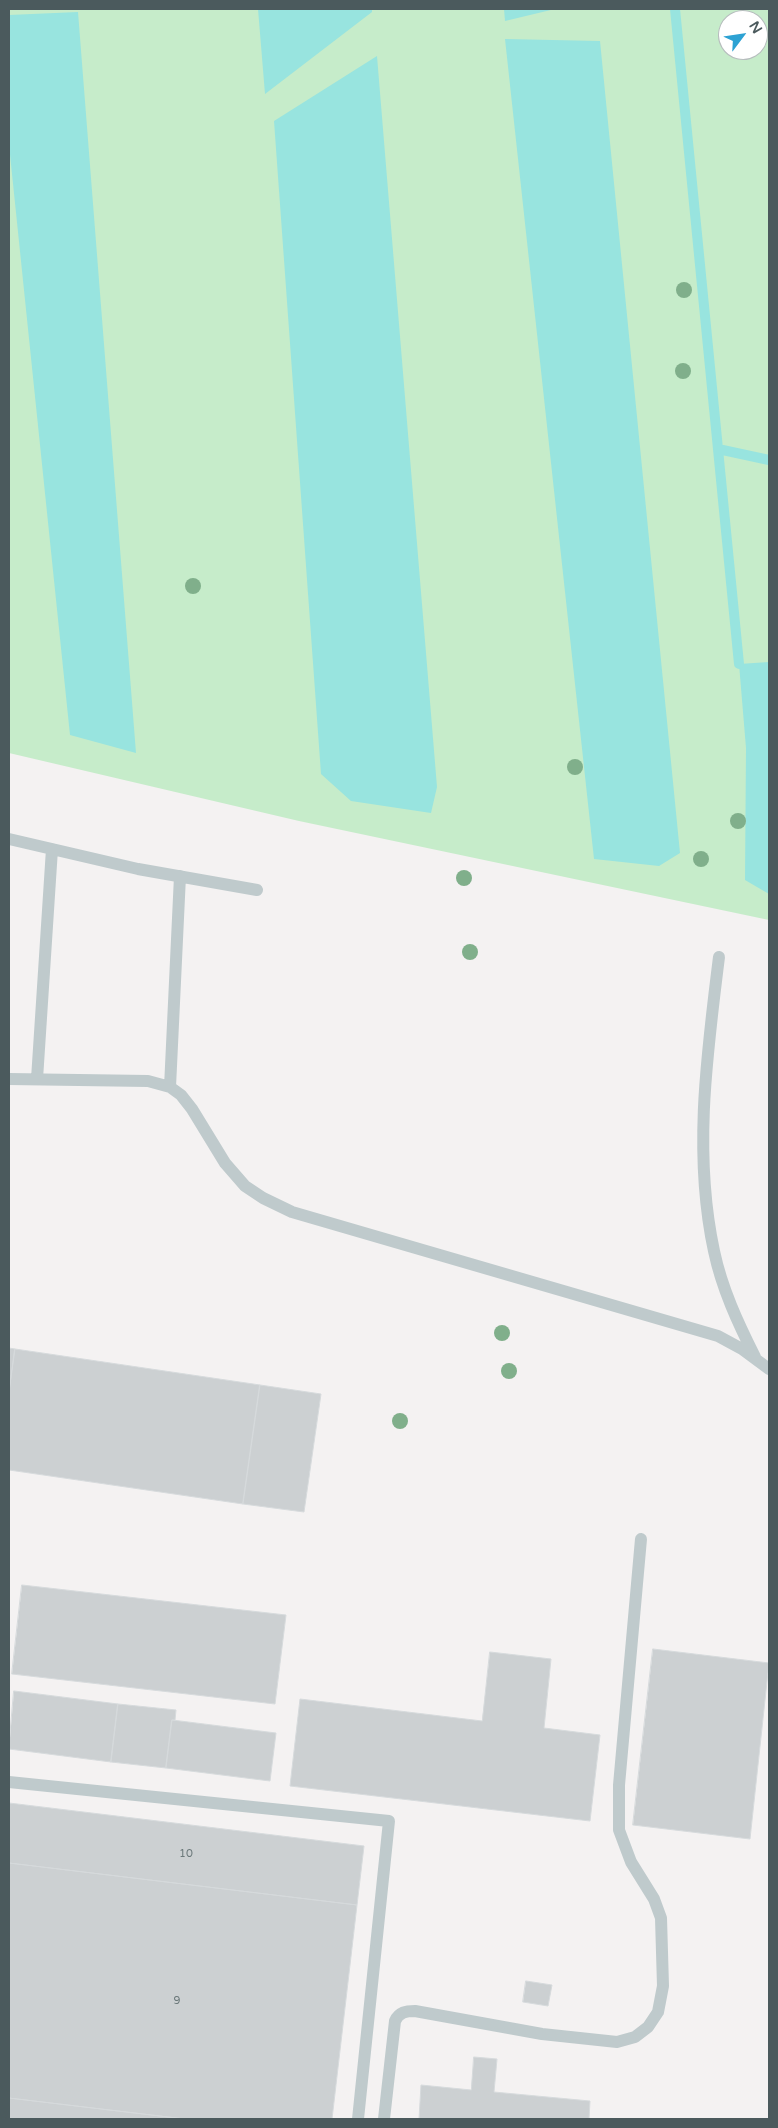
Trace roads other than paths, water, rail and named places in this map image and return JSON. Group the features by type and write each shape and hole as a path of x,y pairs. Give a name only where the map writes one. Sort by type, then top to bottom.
{"lane":[{"path":"9,839 138,869 257,890"},
{"path":"37,1079 52,849"},
{"path":"170,1087 180,876"},
{"path":"719,957 706,1068 705,1192 714,1252 730,1306 755,1359"},
{"path":"9,1079 148,1081 170,1087 181,1095 192,1109 225,1163 245,1186 263,1198 292,1212 718,1336 769,1369"},
{"path":"384,2119 395,2021 396,2017 404,2011 415,2011 542,2034 617,2042 635,2037 648,2027 658,2012 662,1986 661,1918 654,1899 631,1862 619,1830 619,1785 641,1539"},
{"path":"9,1782 389,1821 358,2119"}],"water":[{"path":"258,9 372,9 372,12 265,94"},
{"path":"504,9 555,9 505,21"},
{"path":"78,12 136,753 70,735 9,145 9,15"},
{"path":"505,39 600,41 680,853 659,866 594,859"},
{"path":"377,56 437,787 431,813 351,801 321,774 274,121"},
{"path":"769,662 769,894 745,880 746,748 739,664"}],"waterway":[{"path":"675,9 739,664"},
{"path":"718,449 769,460"}]}
